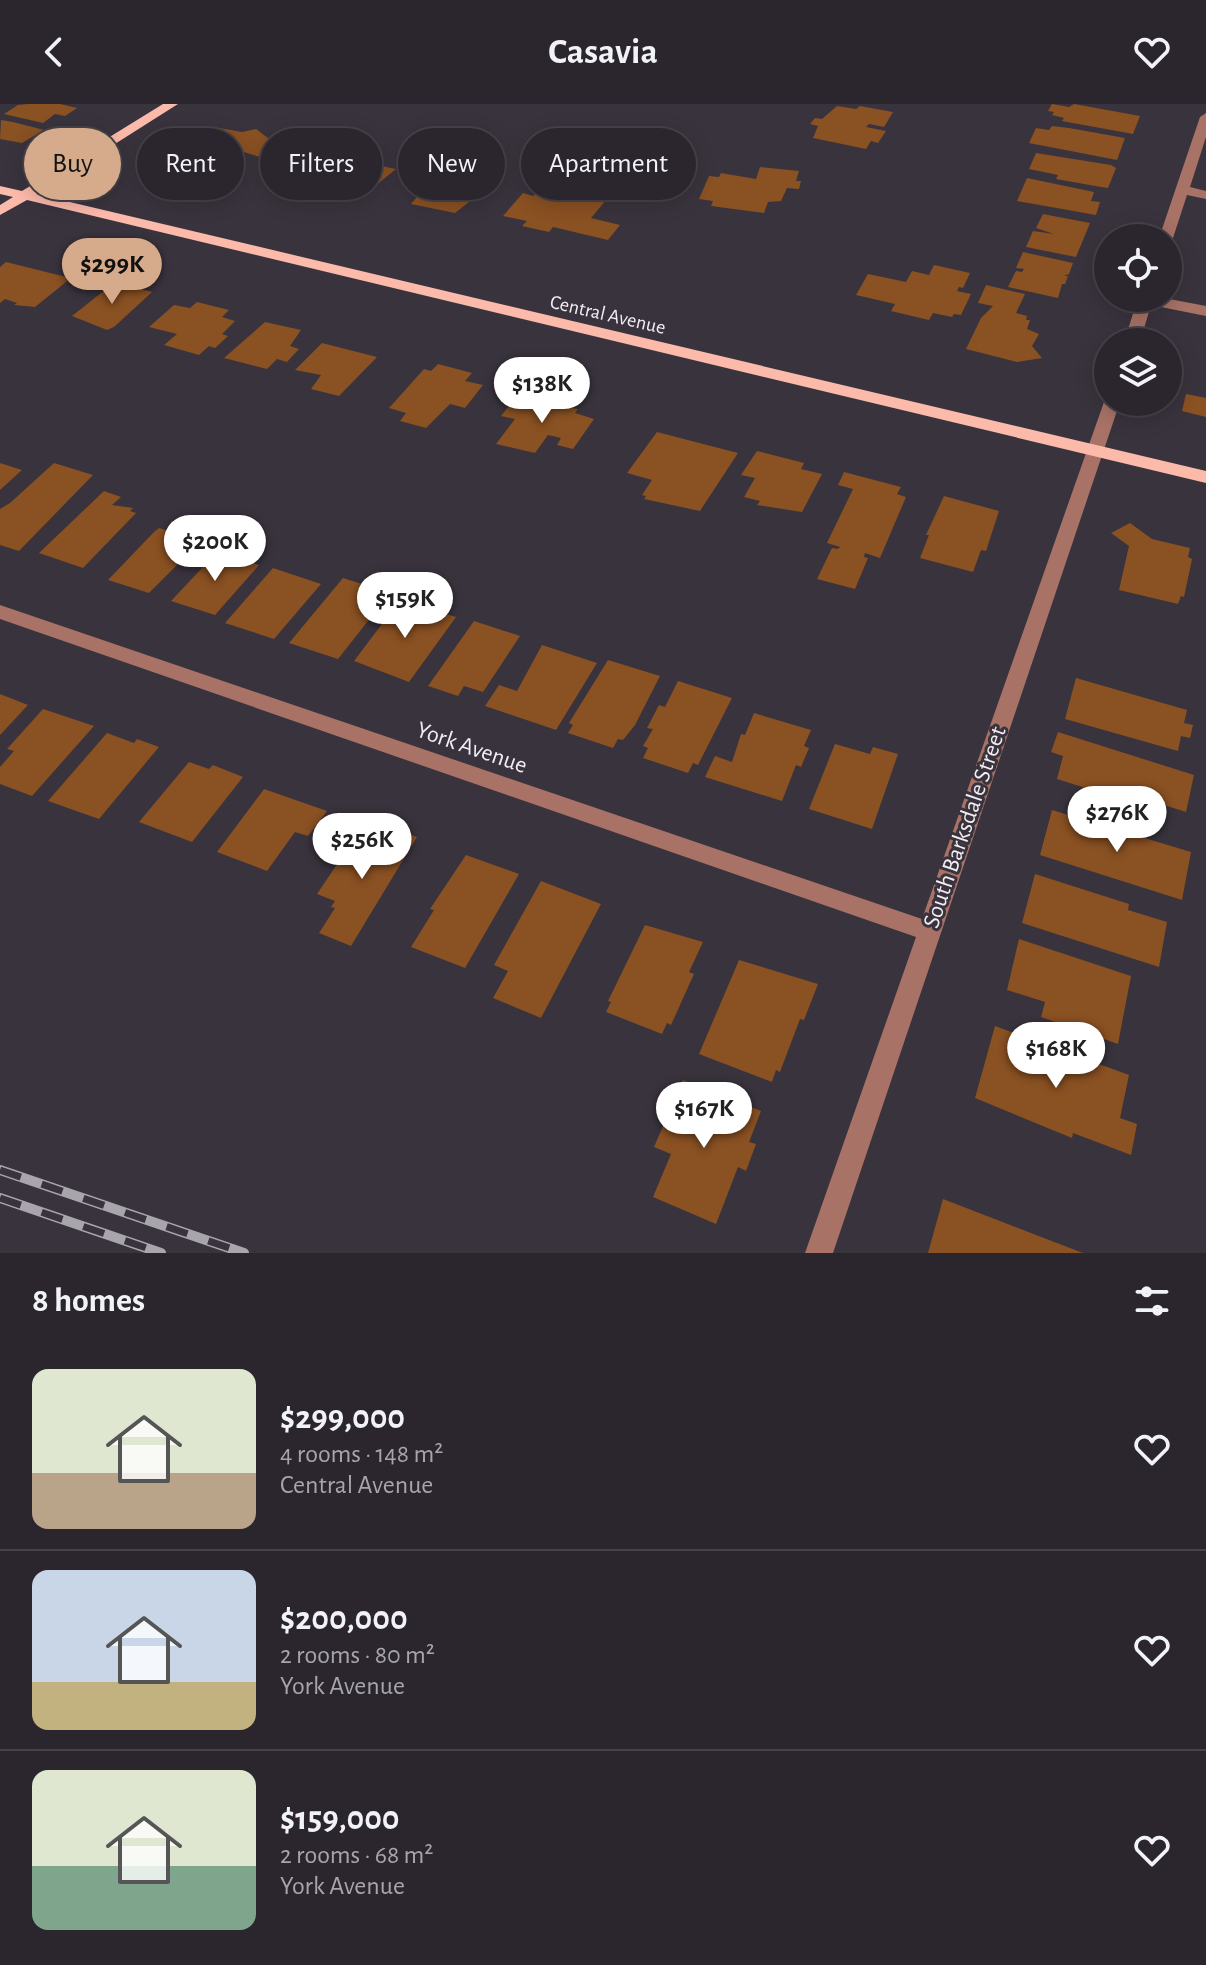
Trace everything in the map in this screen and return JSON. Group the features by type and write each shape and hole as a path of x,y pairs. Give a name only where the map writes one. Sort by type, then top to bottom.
{"main road":[{"path":"0,211 172,104"},
{"name":"Central Avenue","path":"0,190 1206,477"}],"street":[{"path":"1171,224 1206,117"},
{"path":"1182,190 1206,195"},
{"path":"1182,306 1206,311"},
{"name":"South Barksdale Street","path":"819,1253 1107,416"},
{"name":"York Avenue","path":"0,612 928,931"}],"building":[{"path":"60,104 77,108 65,116 55,114 43,123 4,114 18,105"},
{"path":"1052,104 1069,107 1074,104 1140,116 1133,134 1062,121 1064,118 1048,111"},
{"path":"837,106 856,109 860,106 893,112 884,127 869,124 866,127 886,131 878,143 871,141 866,149 813,138 818,126 810,124 815,118 822,119"},
{"path":"1,120 36,128 24,128 22,143 0,139"},
{"path":"1052,126 1125,138 1117,160 1029,143 1036,128 1049,130"},
{"path":"256,129 260,132 260,157 244,152 244,132"},
{"path":"1036,153 1116,168 1108,188 1056,179 1058,175 1029,169"},
{"path":"382,166 396,169 382,180"},
{"path":"760,167 799,171 796,181 801,181 799,189 787,188 781,201 768,202 764,213 711,206 713,201 699,199 709,176 719,177 721,173 756,179"},
{"path":"1027,178 1094,192 1091,201 1100,202 1096,215 1017,201"},
{"path":"521,195 521,200 606,200 591,218 620,225 608,240 553,227 549,232 522,226 527,221 503,216"},
{"path":"414,200 471,200 455,213 411,204"},
{"path":"1043,214 1090,223 1076,257 1026,247 1033,231 1054,234 1036,228"},
{"path":"1023,252 1073,263 1069,274 1064,276 1068,276 1058,298 1008,287 1016,271 1022,272 1024,269 1016,268"},
{"path":"6,262 71,278 35,307 14,305 17,303 5,299 0,303 0,267"},
{"path":"934,265 970,273 963,288 959,287 957,291 971,294 961,315 954,314 952,317 933,313 929,320 891,311 895,304 856,295 868,274 906,282 912,271 929,275"},
{"path":"115,282 152,292 107,330 72,316"},
{"path":"986,285 1025,294 1016,313 1027,316 1026,320 1030,320 1027,329 1039,334 1032,346 1042,358 1017,362 966,349 981,318 993,306 978,303"},
{"path":"197,302 229,310 222,317 235,321 222,334 228,336 215,348 209,346 199,355 164,345 177,334 149,327 174,305 190,308"},
{"path":"265,322 301,330 290,346 299,349 287,362 277,359 267,369 224,358"},
{"path":"322,343 377,357 339,396 311,389 321,375 295,370"},
{"path":"438,364 472,373 465,381 483,385 465,408 450,404 426,428 400,421 406,413 389,408 424,369 431,371"},
{"path":"1186,394 1206,398 1206,417 1182,411"},
{"path":"515,398 578,409 575,413 594,419 573,449 557,445 561,438 548,435 535,453 496,444 515,419 501,416"},
{"path":"657,432 738,453 700,511 644,499 646,496 642,495 652,480 627,473"},
{"path":"757,451 804,463 801,469 822,474 802,512 757,505 760,501 744,497 755,478 741,475"},
{"path":"0,463 22,470 0,490"},
{"path":"54,463 93,475 19,551 0,545 0,509"},
{"path":"844,472 901,487 897,494 906,497 880,558 865,553 864,557 868,558 855,589 817,579 832,548 840,547 827,543 853,489 838,485"},
{"path":"104,491 121,497 112,505 133,508 130,511 136,513 83,568 39,553"},
{"path":"944,496 999,511 986,551 981,550 973,572 920,558 929,535 926,535"},
{"path":"1130,523 1152,539 1190,548 1188,557 1192,559 1184,597 1181,596 1178,604 1119,590 1129,546 1111,533"},
{"path":"180,524 191,527 193,524 204,531 182,560 149,593 108,580 159,528 172,532"},
{"path":"217,552 259,565 215,615 171,601"},
{"path":"273,568 321,584 274,639 225,623"},
{"path":"343,578 390,593 338,659 289,643"},
{"path":"400,600 456,617 409,682 354,661"},
{"path":"474,621 520,636 483,692 464,686 458,696 428,686"},
{"path":"542,645 597,663 556,730 485,706 499,685 517,691"},
{"path":"608,660 660,676 635,725 623,740 618,739 613,748 568,733 573,725 569,723"},
{"path":"1076,678 1187,710 1184,723 1193,725 1190,738 1181,736 1178,751 1065,719"},
{"path":"678,681 732,698 698,765 693,763 688,773 643,758 648,748 643,746 653,729 647,728 659,705 665,707"},
{"path":"0,694 28,705 0,735"},
{"path":"43,709 94,726 32,796 0,784 0,767 14,751 7,749"},
{"path":"754,713 811,730 804,746 809,748 801,767 796,765 782,801 705,777 715,756 732,762 741,734 745,735"},
{"path":"1058,732 1194,775 1186,812 1148,800 1146,807 1057,779 1063,756 1051,752"},
{"path":"107,733 134,743 137,739 159,747 99,819 48,801"},
{"path":"835,744 870,754 873,747 898,754 872,829 809,809"},
{"path":"189,762 209,769 213,765 243,777 192,842 139,822"},
{"path":"264,789 327,811 308,836 295,832 267,871 217,852"},
{"path":"1052,810 1191,852 1182,900 1040,855"},
{"path":"386,826 417,837 351,946 319,933 335,908 331,907 335,901 317,894 358,833 378,840"},
{"path":"466,855 519,874 465,968 411,947 434,910 430,909"},
{"path":"1035,874 1129,904 1128,910 1167,922 1159,967 1022,923"},
{"path":"541,881 601,904 541,1018 493,998 508,971 494,965"},
{"path":"645,925 703,942 689,972 694,974 671,1025 667,1023 662,1034 606,1012 611,1002 608,1001"},
{"path":"1019,939 1131,976 1118,1044 1041,1017 1045,1002 1007,990"},
{"path":"739,960 818,984 804,1020 800,1019 780,1072 776,1070 772,1082 699,1054"},
{"path":"995,1026 1129,1075 1120,1118 1137,1124 1131,1155 1073,1133 1072,1138 975,1098"},
{"path":"683,1080 761,1111 749,1142 756,1144 746,1171 738,1167 716,1224 653,1197 671,1154 654,1147"},
{"path":"943,1199 1083,1253 928,1253"}],"railway":[{"path":"0,1170 244,1253"},
{"path":"0,1198 161,1253"}]}
